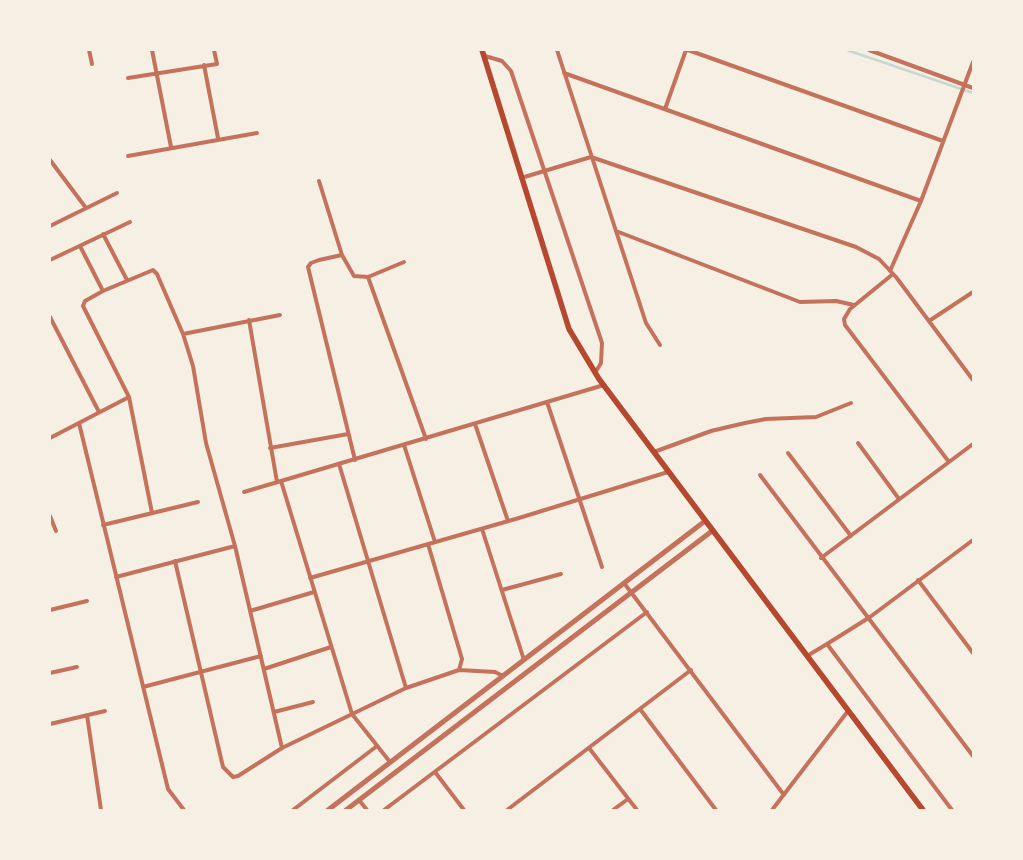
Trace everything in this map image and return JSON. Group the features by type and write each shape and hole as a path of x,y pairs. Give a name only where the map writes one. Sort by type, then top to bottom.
{"main road":[{"path":"483,53 569,328 604,385 923,810"}],"street":[{"path":"89,50 92,64"},
{"path":"152,50 171,147"},
{"path":"128,78 217,64 214,50"},
{"path":"557,50 646,323 660,345"},
{"path":"665,109 687,50 943,141"},
{"path":"869,50 973,88"},
{"path":"483,53 502,61 511,71 546,171 582,288 602,343 601,362 595,372"},
{"path":"949,462 845,325 846,314 891,273 921,201 973,62"},
{"path":"204,65 218,138"},
{"path":"564,73 921,201"},
{"path":"128,156 218,138 257,133"},
{"path":"521,178 591,157 856,247 878,259 891,273 973,380"},
{"path":"50,160 86,208"},
{"path":"319,180 342,255 354,276 368,277 404,262"},
{"path":"50,226 116,193"},
{"path":"50,260 130,222"},
{"path":"616,232 800,302 836,301 854,305"},
{"path":"104,234 127,280"},
{"path":"80,246 103,291"},
{"path":"342,255 319,260 308,267 355,460"},
{"path":"152,513 129,397 83,306 86,301 103,291 150,270 154,271 182,334 193,366 206,443 235,546 282,748"},
{"path":"368,277 426,439"},
{"path":"929,321 973,292"},
{"path":"182,334 280,314"},
{"path":"50,317 99,412"},
{"path":"249,320 270,448 352,714 390,762"},
{"path":"244,492 604,385"},
{"path":"50,437 129,397"},
{"path":"547,402 602,567"},
{"path":"654,452 711,431 766,419 816,417 851,403"},
{"path":"79,423 168,789 184,810"},
{"path":"475,424 508,521"},
{"path":"270,448 348,434"},
{"path":"858,443 900,499"},
{"path":"821,558 973,444"},
{"path":"404,445 434,542"},
{"path":"788,453 851,536"},
{"path":"339,464 406,688"},
{"path":"310,578 482,529 668,472"},
{"path":"760,475 821,558 870,617 973,756"},
{"path":"104,525 198,502"},
{"path":"50,516 56,531"},
{"path":"328,810 705,521"},
{"path":"482,529 524,660"},
{"path":"346,810 712,531"},
{"path":"807,656 870,617 973,540"},
{"path":"428,544 462,659 459,670"},
{"path":"116,577 235,546"},
{"path":"175,561 223,767 229,775 238,776 282,748 406,688 459,670 495,672 503,676"},
{"path":"502,590 562,574"},
{"path":"918,580 973,653"},
{"path":"624,583 784,795"},
{"path":"250,611 314,592"},
{"path":"50,610 87,601"},
{"path":"384,810 647,612"},
{"path":"827,644 952,810"},
{"path":"264,669 331,647"},
{"path":"143,687 260,656"},
{"path":"50,673 77,667"},
{"path":"507,810 691,670"},
{"path":"274,712 313,702"},
{"path":"640,709 716,810"},
{"path":"50,724 105,711"},
{"path":"772,810 848,711"},
{"path":"88,715 101,810"},
{"path":"293,810 377,746"},
{"path":"589,748 637,810"},
{"path":"435,772 464,810"},
{"path":"613,810 628,798"},
{"path":"359,800 367,810"}],"waterway":[{"path":"847,50 973,93"}]}
